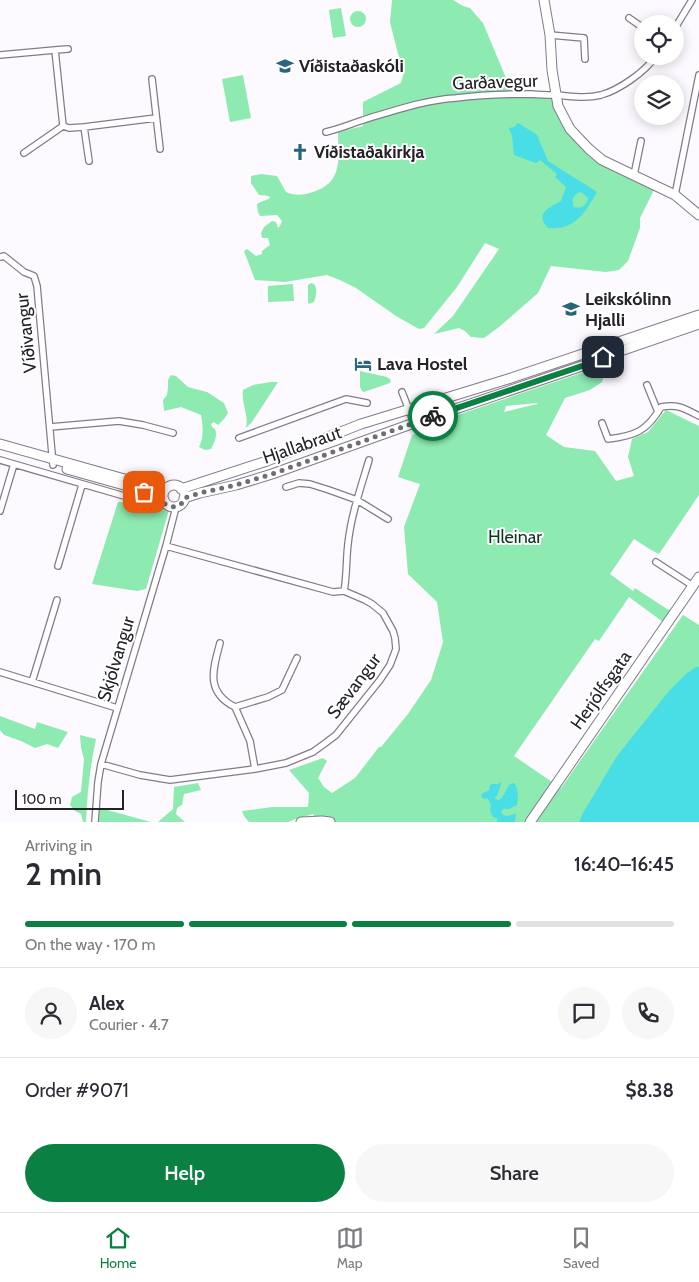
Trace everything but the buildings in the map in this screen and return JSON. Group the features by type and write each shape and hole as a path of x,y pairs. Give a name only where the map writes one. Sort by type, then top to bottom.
{"main road":[{"path":"544,0 558,106 570,129 588,149 602,160 675,194 699,215"},
{"path":"625,345 699,315"},
{"path":"625,345 699,324"},
{"name":"Hjallabraut","path":"182,488 235,472 361,424 625,345"},
{"name":"Hjallabraut","path":"184,498 272,474 585,365 625,345"},
{"path":"0,444 144,492 164,493"},
{"path":"0,449 153,487 164,493"},
{"path":"175,485 182,488 184,498 181,505 172,507 165,504 164,493 168,487 175,485"},
{"name":"Herjólfsgata","path":"530,822 699,577"},
{"path":"302,822 330,822"}],"street":[{"path":"683,15 692,0"},
{"path":"629,18 634,21"},
{"path":"550,35 584,38 585,59"},
{"path":"0,56 68,49"},
{"path":"55,50 63,126"},
{"name":"Garðavegur","path":"326,132 394,110 453,98 507,94 588,98 609,92 622,85 648,65"},
{"path":"675,194 699,75"},
{"path":"152,79 160,149"},
{"path":"63,126 69,128 84,127 156,118"},
{"path":"24,153 63,126"},
{"path":"84,127 89,161"},
{"path":"634,175 641,141"},
{"name":"Víðivangur","path":"0,257 4,256 24,272 34,276 53,462"},
{"path":"647,385 658,412"},
{"path":"402,392 414,423"},
{"path":"239,438 346,399 367,404"},
{"path":"602,423 608,439 623,438 648,425 661,407 672,405 681,407 699,416"},
{"path":"50,427 119,421 173,432"},
{"path":"0,460 131,498 138,497 144,492"},
{"path":"344,591 348,544 357,500 369,460"},
{"path":"0,511 14,464"},
{"path":"286,487 299,483 310,484 357,500 388,519"},
{"path":"58,566 82,485"},
{"name":"Skjólvangur","path":"95,822 101,764 176,507"},
{"name":"Sævangur","path":"101,764 140,775 170,780 255,769 298,759 313,752 336,735 380,680 394,658 396,650 395,638 383,613 372,604 344,591 333,592 325,590 166,546"},
{"path":"656,562 693,586"},
{"path":"32,682 57,600"},
{"path":"220,643 213,668 213,683 218,693 226,702 235,707 250,741 255,769"},
{"path":"235,707 268,697 282,690 298,658"},
{"path":"0,672 117,708"}],"green space":[{"path":"392,0 453,0 470,8 483,23 514,97 552,97 555,108 600,163 654,190 640,218 640,228 628,261 619,270 606,272 551,266 538,293 484,338 471,337 459,328 434,334 453,316 499,249 485,243 457,287 424,328 419,329 396,316 356,288 327,275 285,282 255,280 244,251 247,249 256,256 262,254 262,251 270,245 268,238 262,238 261,233 264,227 272,221 276,222 278,228 282,221 277,215 260,216 257,204 270,198 269,196 259,195 251,183 251,176 261,174 277,176 286,192 296,195 313,192 323,188 330,182 337,168 338,132 363,126 363,102 401,83 405,68 398,54 390,22"},
{"path":"341,8 346,36 333,38 329,10"},
{"path":"358,11 364,13 366,19 364,25 358,27 352,25 350,19 352,13"},
{"path":"243,75 251,118 230,122 222,79"},
{"path":"311,283 316,288 316,293 314,302 309,304 308,285"},
{"path":"293,284 294,301 268,302 268,286"},
{"name":"Hleinar","path":"608,364 602,382 590,390 565,398 546,435 564,447 595,451 616,481 634,476 628,457 632,439 648,432 666,410 699,426 699,495 659,554 634,539 610,574 633,591 635,588 671,610 663,622 629,597 599,641 595,639 514,756 561,788 683,615 699,625 699,822 306,822 313,814 288,822 249,822 244,816 242,811 272,807 308,807 309,793 289,770 323,758 327,761 318,778 324,787 332,793 355,778 408,714 431,680 443,642 437,602 408,574 404,527 420,484 398,477 412,435 449,426 422,427","holes":["537,404 504,412 506,406"]},
{"path":"360,371 387,377 391,380 390,383 364,392 360,387"},
{"path":"171,375 176,376 188,387 207,392 224,403 228,413 218,425 214,422 211,424 216,434 211,449 205,450 199,447 203,431 201,415 181,407 164,411 163,400 167,395 168,380"},
{"path":"278,382 246,428 247,418 243,390 253,385"},
{"path":"159,501 169,510 146,589 137,591 92,584 118,502"},
{"path":"0,716 35,729 37,722 68,732 58,748 47,744 35,748 4,735 0,730"},
{"path":"80,735 96,739 89,781 86,822 83,822 81,814 70,805 72,797 81,792 84,759"},
{"path":"198,783 201,790 184,794 182,805 177,808 176,814 185,822 158,822 173,809 174,787"},
{"path":"100,808 151,822 99,822"}],"water":[{"path":"518,123 537,135 548,161 597,192 583,213 572,223 557,228 548,228 544,223 543,215 552,206 561,201 566,187 555,177 557,174 540,160 536,163 514,155 509,128 514,127","holes":["580,192 588,198 585,205 579,208 574,207 574,196"]},
{"path":"696,667 699,667 699,822 579,822 617,756 669,691"},
{"path":"500,782 501,784 495,799 501,799 510,784 514,783 517,788 517,805 509,809 503,809 501,812 507,816 516,813 515,822 497,822 497,818 493,817 490,810 491,804 487,798 483,799 481,795 490,790 491,784 498,784"}],"way so far":[{"path":"144,492 162,496 165,504 176,507 181,505 184,498 272,474 433,416"}],"place":[{"name":"Víðistaðaskóli","path":"285,66"},
{"name":"Víðistaðakirkja","path":"300,152"},
{"name":"Leikskólinn Hjalli","path":"571,309"},
{"name":"Lava Hostel","path":"363,364"}],"route":[{"path":"433,416 585,365 603,357"}]}
